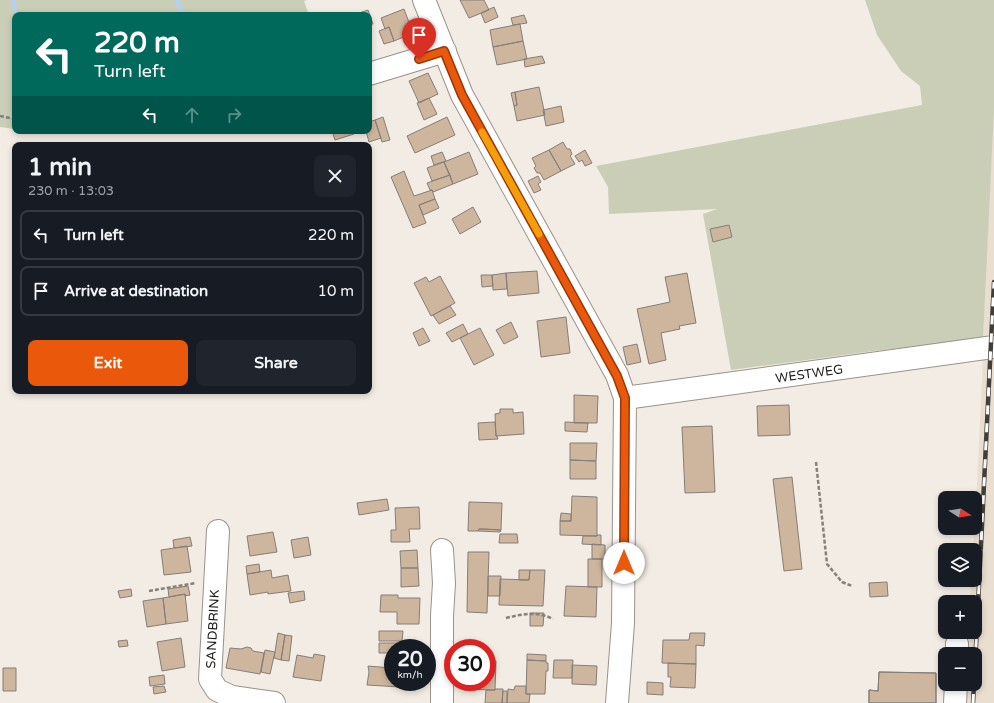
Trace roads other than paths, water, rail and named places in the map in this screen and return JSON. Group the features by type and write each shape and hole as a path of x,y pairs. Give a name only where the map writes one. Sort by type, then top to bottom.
{"street":[{"path":"424,0 462,95 617,376 625,398 623,622 617,703"},
{"path":"372,73 444,51"},
{"name":"WESTWEG","path":"625,398 994,347"},
{"name":"SANDBRINK","path":"218,531 210,679 217,690 232,697 274,703"},
{"path":"442,550 444,582 442,616 442,703"},
{"path":"955,703 956,691"}],"waterway":[{"path":"13,0 15,12"},
{"path":"177,0 182,12"}],"railway":[{"path":"976,647 994,282"},
{"path":"973,703 974,691"}]}
